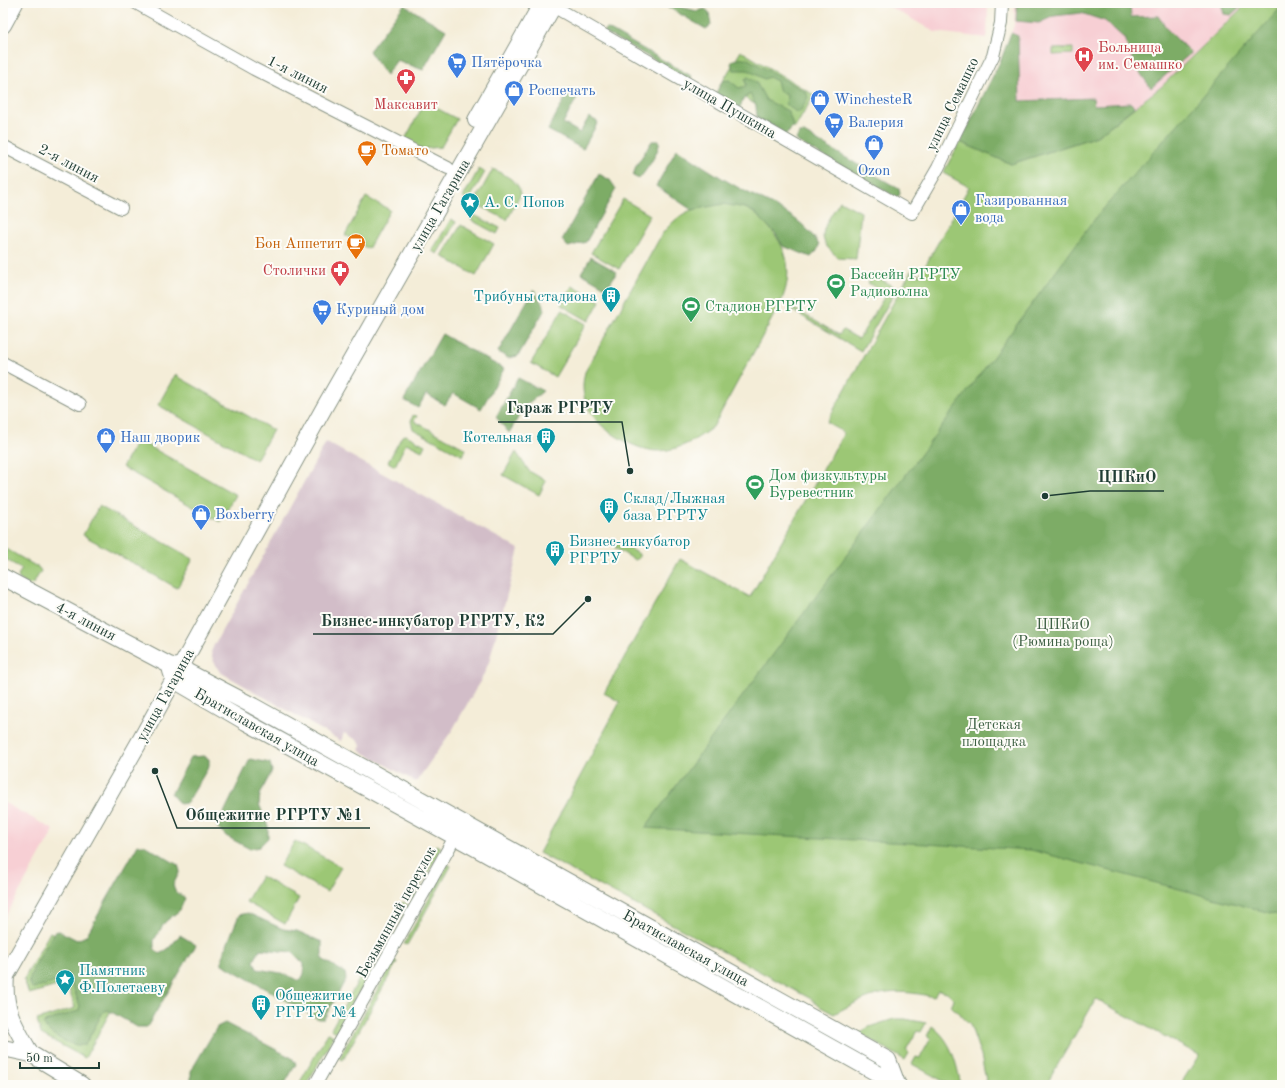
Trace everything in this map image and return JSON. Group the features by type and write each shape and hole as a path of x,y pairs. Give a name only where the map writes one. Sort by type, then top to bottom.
{"street":[{"path":"3,25 15,3"},
{"name":"1-я линия","path":"136,3 254,70 448,168"},
{"name":"улица Семашко","path":"912,213 938,168 993,56 1001,23 1002,3"},
{"name":"улица Гагарина","path":"4,973 174,671 448,168 549,4"},
{"name":"улица Гагарина","path":"320,404 549,4"},
{"name":"улица Пушкина","path":"549,4 912,213"},
{"name":"2-я линия","path":"3,146 121,208"},
{"path":"3,363 80,404"},
{"name":"4-я линия","path":"3,577 174,671"},
{"name":"Братиславская улица","path":"174,671 253,706 888,1060 897,1085"},
{"name":"Братиславская улица","path":"174,671 246,722 456,837 897,1085"},
{"path":"456,837 462,823"},
{"name":"Безымянный переулок","path":"315,1085 456,837"},
{"path":"4,973 5,991 11,1019 31,1054"},
{"path":"3,1048 31,1054 82,1085"}],"shaded area":[{"path":"883,3 988,3 987,38 935,32"},
{"name":"Больница им. Семашко","path":"1015,3 1247,3 1161,87 1097,136 960,142 1001,60 1014,25"},
{"path":"326,442 519,549 489,662 482,678 453,729 416,782 359,750 361,746 359,741 344,733 341,741 220,672 213,660 211,652 214,645"},
{"path":"3,802 54,830 3,921"}],"green space":[{"path":"661,3 675,3 680,7 697,11 705,9 709,12 711,25 706,29"},
{"path":"1017,3 1130,3 1131,17 1158,16 1168,30 1191,53 1151,88 1135,66 1124,38 1105,21 1081,13 1054,16 1039,23 1016,21"},
{"path":"1221,3 1244,3 1231,15 1224,14"},
{"name":"Детская площадка","path":"1247,3 1282,3 1282,1085 1180,1085 1199,1055 1096,999 1046,1085 987,1085 981,1056 970,1024 951,1006 954,999 947,992 938,990 934,997 905,992 882,994 859,1001 834,1014 817,1005 813,1000 539,853 620,702 604,693 680,559 750,597 844,433 827,422 911,271 920,275 969,187 943,173 960,142 1011,164 1097,136 1161,87"},
{"path":"404,5 446,30 423,70 397,60 386,75 369,51"},
{"name":"ЦПКиО (Рюмина роща)","path":"1282,6 1282,916 1031,850 645,828 1097,216"},
{"path":"606,29 691,76 692,78 690,80 604,32"},
{"path":"1011,33 1018,36 1020,101 1093,98 1094,105 1131,103 1134,107 1097,136 1011,164 960,142 1001,60"},
{"path":"1073,48 1073,54 1053,55 1053,49"},
{"path":"741,51 814,95 795,128 721,84"},
{"path":"746,58 806,92 808,97 800,112 796,112 786,104 787,95 780,92 777,81 769,77 764,79 748,70 734,70 731,64 733,60"},
{"path":"748,77 756,82 766,100 788,111 793,125 789,132 784,135 757,118 756,106 750,94 744,98 739,109 715,95 722,81 729,80 739,88 746,86 745,79"},
{"path":"570,89 579,94 563,123 580,133 589,117 598,122 583,149 548,130"},
{"path":"425,102 457,119 441,147 421,149 404,141"},
{"path":"800,133 804,133 899,189 900,194 897,198 798,142 796,139"},
{"path":"652,141 659,141 658,150 639,179 633,176 636,166"},
{"path":"677,149 707,169 794,218 812,235 819,245 817,251 811,257 783,246 776,234 755,213 746,208 723,204 692,210 656,186"},
{"path":"479,169 485,172 469,200 463,197"},
{"path":"493,169 514,181 521,193 507,220 474,203"},
{"path":"599,174 610,180 616,189 586,242 568,247 562,240"},
{"path":"366,197 390,210 368,249 345,235"},
{"path":"623,199 650,215 619,269 591,253"},
{"path":"840,201 861,212 856,259 837,258 826,245 823,238 823,233 827,222"},
{"name":"Стадион РГРТУ","path":"723,204 736,205 751,211 766,224 773,233 784,251 787,260 788,270 785,291 781,302 713,427 701,436 680,447 666,450 647,450 608,431 592,415 587,406 584,395 583,384 585,372 662,234 675,220 689,211 704,206"},
{"path":"474,215 500,228 497,234 471,220"},
{"path":"451,219 456,222 437,254 432,251"},
{"path":"461,225 494,244 476,276 442,256"},
{"path":"591,257 617,272 607,288 581,273"},
{"path":"874,275 897,289 861,351 790,309 790,306 839,335 843,330 859,339 886,294 868,283"},
{"path":"572,286 600,301 589,321 561,305"},
{"path":"534,289 545,309 518,356 508,358 498,352"},
{"path":"562,310 586,324 555,377 531,363"},
{"path":"442,334 504,369 481,409 453,393 445,405 426,394 418,408 404,400"},
{"path":"175,375 273,430 256,460 158,405"},
{"path":"518,378 543,391 525,406 509,433 496,417"},
{"path":"413,415 417,416 414,421 466,449 463,456 413,429 411,421"},
{"path":"406,435 425,445 422,451 406,443 395,466 388,462 402,436"},
{"path":"138,440 236,495 220,522 122,467"},
{"path":"516,452 529,471 546,481 539,495 503,475"},
{"path":"99,506 193,559 177,588 83,535"},
{"path":"618,541 639,554 639,558 635,560 615,548"},
{"path":"3,547 39,568 41,571 33,584 28,585 19,579 18,575 22,569 3,558"},
{"path":"204,756 209,759 209,766 187,803 180,804 171,794 191,757"},
{"path":"250,759 270,763 272,771 260,794 259,804 268,826 268,838 259,847 250,849 226,836 217,827"},
{"path":"295,841 341,867 327,892 280,866"},
{"path":"138,845 144,845 178,865 180,871 173,885 176,892 185,898 180,910 165,922 154,940 154,948 160,954 169,948 180,935 196,945 147,1027 137,1027 108,1010 103,1012 85,1045 68,1043 48,1030 44,1026 44,1022 78,1011 80,1006 70,980 67,978 32,988 29,981 33,969 54,932 59,931 77,940 86,936"},
{"path":"436,845 442,848 413,899 407,896"},
{"path":"448,864 451,866 407,945 404,944"},
{"path":"261,876 299,898 285,924 246,902"},
{"path":"403,902 408,905 337,1032 331,1029 366,967 369,968 387,937 384,935"},
{"path":"248,913 283,929 297,931 322,942 322,959 345,973 346,979 324,1019 318,1019 222,964 222,957 239,915","holes":["260,949 292,952 304,964 304,974 300,981 281,973 257,969 254,961"]},
{"path":"50,932 130,976 85,1058 41,1034 37,1020 75,1008 67,983 29,994 24,979"},
{"path":"394,960 397,962 343,1060 339,1058"},
{"path":"894,1019 905,1019 926,1023 921,1032 917,1031 906,1050 909,1053 905,1060 859,1033 869,1027"},
{"path":"225,1023 292,1058 296,1064 284,1085 197,1085 191,1082 191,1071 217,1027"},
{"path":"932,1026 939,1032 949,1045 955,1060 961,1085 950,1085 912,1064 916,1057 920,1058 931,1038 927,1036"},
{"path":"328,1033 334,1036 306,1085 300,1082"}],"place":[{"name":"Больница им. Семашко","path":"1084,73"},
{"name":"Пятёрочка","path":"457,79"},
{"name":"Максавит","path":"406,95"},
{"name":"Роспечать","path":"514,107"},
{"name":"WinchesteR","path":"820,116"},
{"name":"Валерия","path":"834,139"},
{"name":"Ozon","path":"874,161"},
{"name":"Томато","path":"367,167"},
{"name":"А. С. Попов","path":"470,219"},
{"name":"Газированная вода","path":"961,226"},
{"name":"Бон Аппетит","path":"356,260"},
{"name":"Столички","path":"340,287"},
{"name":"Бассейн РГРТУ Радиоволна","path":"836,300"},
{"name":"Трибуны стадиона","path":"611,313"},
{"name":"Стадион РГРТУ","path":"691,323"},
{"name":"Куриный дом","path":"322,326"},
{"name":"Наш дворик","path":"106,454"},
{"name":"Котельная","path":"546,454"},
{"name":"Гараж РГРТУ","path":"630,471"},
{"name":"ЦПКиО","path":"1045,496"},
{"name":"Дом физкультуры Буревестник","path":"755,501"},
{"name":"Склад/Лыжная база РГРТУ","path":"609,524"},
{"name":"Boxberry","path":"201,531"},
{"name":"Бизнес-инкубатор РГРТУ","path":"555,567"},
{"name":"Бизнес-инкубатор РГРТУ, К2","path":"588,599"},
{"name":"Общежитие РГРТУ №1","path":"155,771"},
{"name":"Памятник Ф.Полетаеву","path":"65,996"},
{"name":"Общежитие РГРТУ №4","path":"261,1021"}]}
